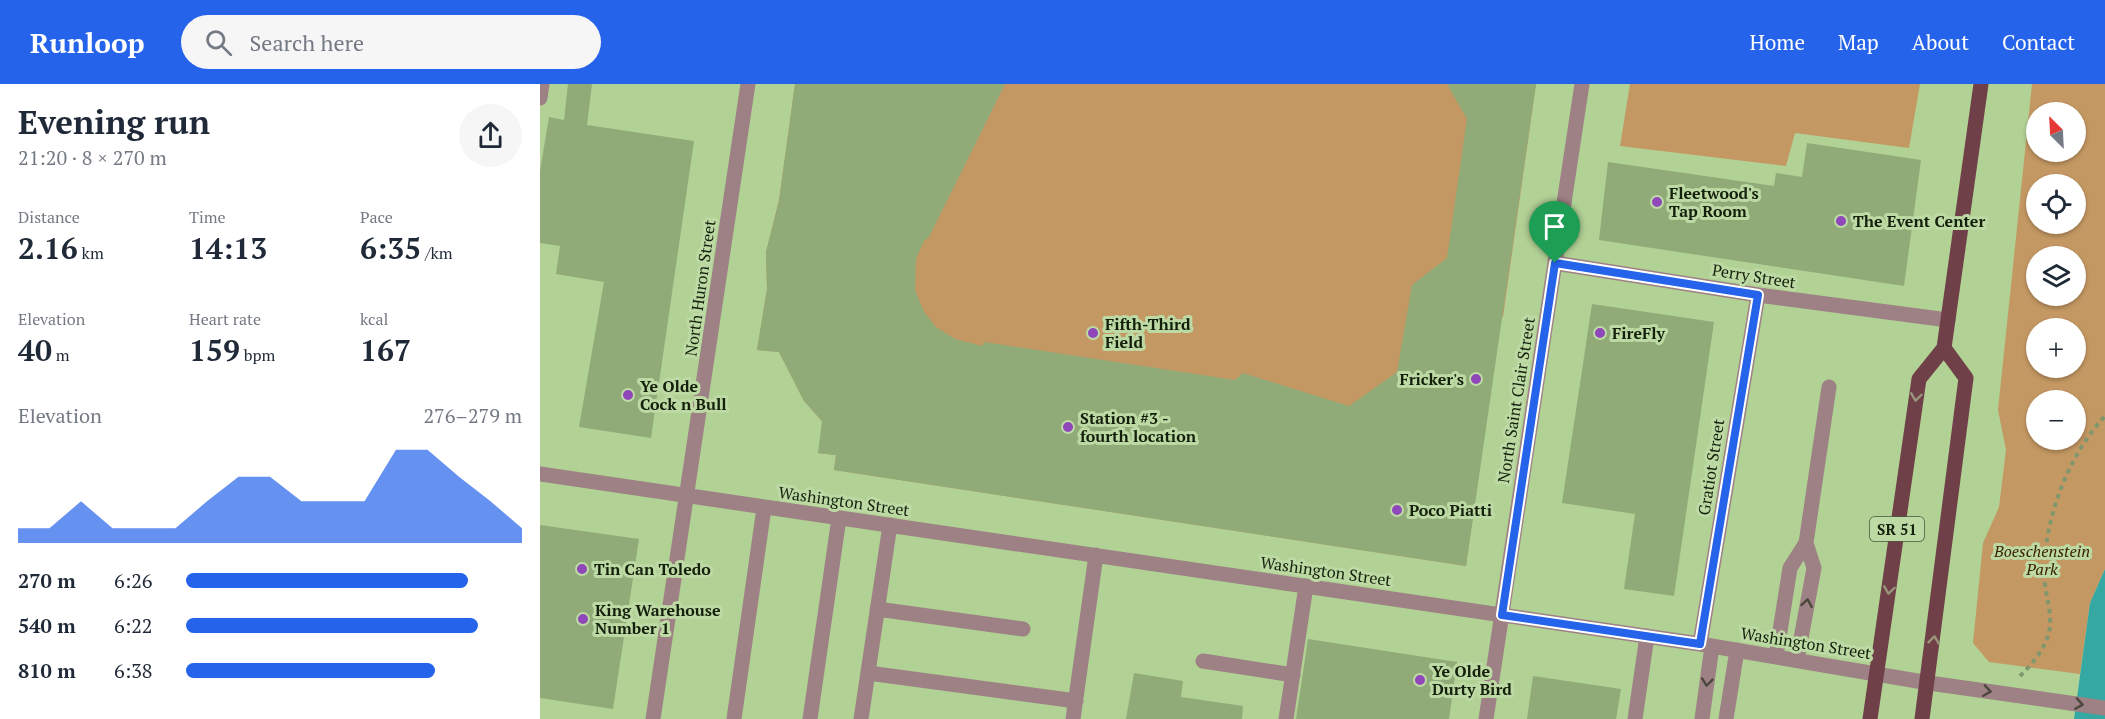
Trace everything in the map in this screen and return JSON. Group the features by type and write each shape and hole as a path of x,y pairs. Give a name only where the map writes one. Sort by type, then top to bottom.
{"main road":[{"path":"1944,348 1981,84"},
{"name":"SR 51","path":"1870,719 1919,379 1944,348 1966,378 1923,719"}],"street":[{"path":"540,98 542,84"},
{"name":"North Huron Street","path":"653,719 748,84"},
{"name":"North Saint Clair Street","path":"1486,719 1581,84"},
{"name":"Perry Street","path":"1555,263 1758,295 1948,320"},
{"name":"Gratiot Street","path":"1702,719 1706,645 1758,295"},
{"path":"1776,656 1790,568 1806,543 1829,387"},
{"name":"Washington Street","path":"540,474 1647,636 1929,683 2105,708"},
{"path":"734,719 764,508"},
{"path":"810,719 839,518"},
{"path":"861,719 890,525"},
{"path":"1797,660 1814,568 1806,543"},
{"path":"1073,719 1096,555"},
{"path":"1286,719 1306,586"},
{"path":"878,609 1023,629"},
{"path":"1635,719 1647,636"},
{"path":"1726,719 1737,650"},
{"path":"1203,661 1293,675"},
{"path":"868,673 1076,701"}],"path":[{"path":"2020,676 2038,657 2047,639 2051,620 2044,576 2054,512 2067,474 2105,416"}],"shaded area":[{"path":"540,84 2105,84 2105,569 2090,603 2074,719 540,719"}],"green space":[{"name":"Fifth-Third Field","path":"795,84 1536,84 1503,317 1430,307 1482,451 1466,566 834,470 836,455 818,453 835,436 804,401 779,352 757,350 767,289 766,252 779,200"},
{"path":"1630,84 1920,84 1909,148 1795,133 1786,166 1620,146"},
{"name":"Boeschenstein Park","path":"2032,84 2105,84 2105,569 2090,603 2080,674 1989,662 1973,643 1983,543 1999,507 2006,450 1998,410 2026,142 2026,162 2086,162 2086,102 2030,102"}],"water":[{"path":"2105,569 2105,719 2074,719 2090,603"}],"building":[{"path":"568,84 592,84 587,125 694,141 651,438 579,427 604,282 556,274 560,246 540,243 540,171 549,117 564,120"},
{"path":"795,84 1005,84 916,259 915,290 924,312 936,327 955,339 982,346 984,342 1235,380 1243,373 1349,406 1397,372 1412,285 1447,258 1467,119 1447,84 1536,84 1466,566 834,470 836,455 818,453 822,421 804,401 779,352 757,350 767,289 766,252 779,201"},
{"path":"1807,143 1921,160 1904,286 1599,240 1608,162 1774,186 1776,173 1802,177"},
{"path":"1592,304 1714,322 1674,596 1624,589 1635,514 1562,503"},
{"name":"King Warehouse Number 1","path":"540,525 639,539 613,709 540,698"},
{"path":"1308,639 1457,662 1449,719 1296,719"},
{"path":"1134,673 1183,681 1181,697 1243,706 1242,719 1126,719"},
{"path":"1533,676 1621,689 1616,719 1527,719"}],"place":[{"name":"Fleetwood's Tap Room","path":"1657,202"},
{"name":"The Event Center","path":"1841,221"},
{"name":"Fifth-Third Field","path":"1093,333"},
{"name":"FireFly","path":"1600,333"},
{"name":"Fricker's","path":"1476,379"},
{"name":"Ye Olde Cock n Bull","path":"628,395"},
{"name":"Station #3 - fourth location","path":"1068,427"},
{"name":"Poco Piatti","path":"1397,510"},
{"name":"Tin Can Toledo","path":"582,569"},
{"name":"King Warehouse Number 1","path":"583,619"},
{"name":"Ye Olde Durty Bird","path":"1420,680"}],"route":[{"path":"1555,263 1758,295 1700,644 1502,615 1555,263"}]}
